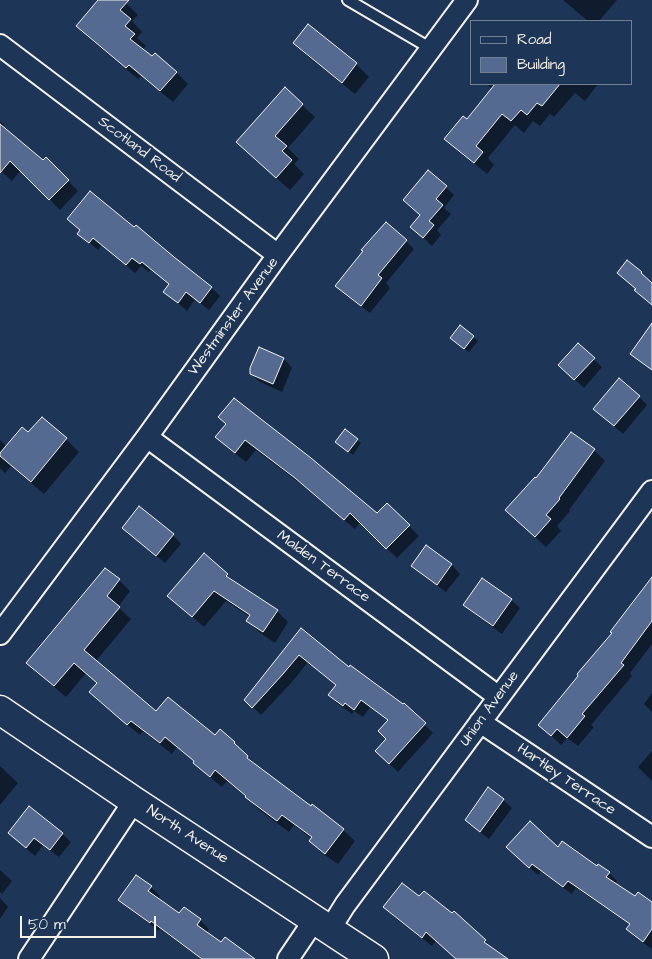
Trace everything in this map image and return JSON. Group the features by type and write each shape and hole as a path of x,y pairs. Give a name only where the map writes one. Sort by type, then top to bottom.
{"main road":[{"name":"North Avenue","path":"0,710 374,959"}],"street":[{"name":"Westminster Avenue","path":"0,634 147,437 278,255 467,0"},
{"name":"Scotland Road","path":"0,45 278,255"},
{"name":"Malden Terrace","path":"147,437 499,697"},
{"name":"Union Avenue","path":"288,959 322,924 346,905 652,491"},
{"name":"Hartley Terrace","path":"480,722 652,837"},
{"path":"29,959 134,801"}],"lane":[{"path":"348,0 430,48"}],"building":[{"path":"98,0 129,0 120,10 131,19 125,26 135,34 130,39 152,56 155,53 177,72 160,91 129,65 126,68 76,26"},
{"path":"308,24 357,63 342,83 293,43"},
{"path":"494,85 559,85 542,106 537,103 527,115 521,110 511,121 502,114 476,146 483,152 474,163 444,139 463,116 467,119"},
{"path":"285,87 303,104 275,136 287,146 282,151 292,160 276,178 236,142"},
{"path":"0,124 43,160 46,157 69,180 49,200 10,161 0,173"},
{"path":"428,170 447,186 436,199 443,205 429,221 434,225 423,238 410,227 420,215 403,200"},
{"path":"90,191 134,227 136,225 212,287 200,303 186,292 178,303 163,292 169,284 142,262 140,264 132,258 126,265 93,238 89,243 77,234 80,230 67,219"},
{"path":"386,222 407,240 378,275 382,278 361,306 335,286 363,251 361,250"},
{"path":"627,260 652,283 652,305 617,273"},
{"path":"652,323 652,370 630,354"},
{"path":"460,325 474,336 464,349 450,338"},
{"path":"578,343 595,358 574,380 558,365"},
{"path":"259,347 284,358 273,384 250,374 250,368"},
{"path":"619,378 640,396 614,426 593,409"},
{"path":"234,398 377,513 387,503 410,525 386,549 350,513 344,520 295,478 245,440 235,453 215,437 226,424 218,417"},
{"path":"42,417 67,438 31,482 0,456 0,453 22,427 28,432"},
{"path":"345,429 358,439 348,452 335,442"},
{"path":"571,432 595,449 560,499 546,515 551,519 535,537 505,510 536,478"},
{"path":"139,506 174,534 156,556 122,528"},
{"path":"426,545 452,564 437,585 411,566"},
{"path":"204,553 228,574 226,576 278,610 263,632 246,621 250,615 214,591 192,617 167,596"},
{"path":"105,568 120,579 107,596 120,607 84,650 156,711 168,697 215,735 220,729 235,742 248,756 247,758 344,829 325,854 309,841 312,837 282,815 277,821 245,797 215,770 210,777 165,737 160,743 131,721 127,725 89,692 97,683 74,663 54,686 26,663"},
{"path":"652,577 652,621 621,663 624,665 582,714 585,716 567,738 557,729 551,736 538,725 578,676 577,674 612,633 610,632"},
{"path":"482,578 512,599 493,626 463,605"},
{"path":"301,628 349,667 350,665 404,703 426,723 389,764 375,751 386,739 378,731 388,720 361,700 354,710 345,703 343,706 328,695 336,685 299,655 252,708 244,700"},
{"path":"488,787 504,799 480,832 465,820"},
{"path":"29,806 63,833 50,850 34,838 26,848 8,833"},
{"path":"530,821 558,847 562,841 597,866 598,864 610,872 606,877 635,896 638,892 652,902 652,929 643,942 626,929 630,924 568,881 563,887 532,864 529,868 506,847"},
{"path":"136,875 152,886 148,891 179,913 184,907 201,919 197,925 221,942 225,937 255,959 202,959 151,921 150,923 118,900"},
{"path":"402,883 419,896 424,891 452,913 454,911 486,940 484,942 508,959 456,959 426,932 422,938 383,907"}]}
